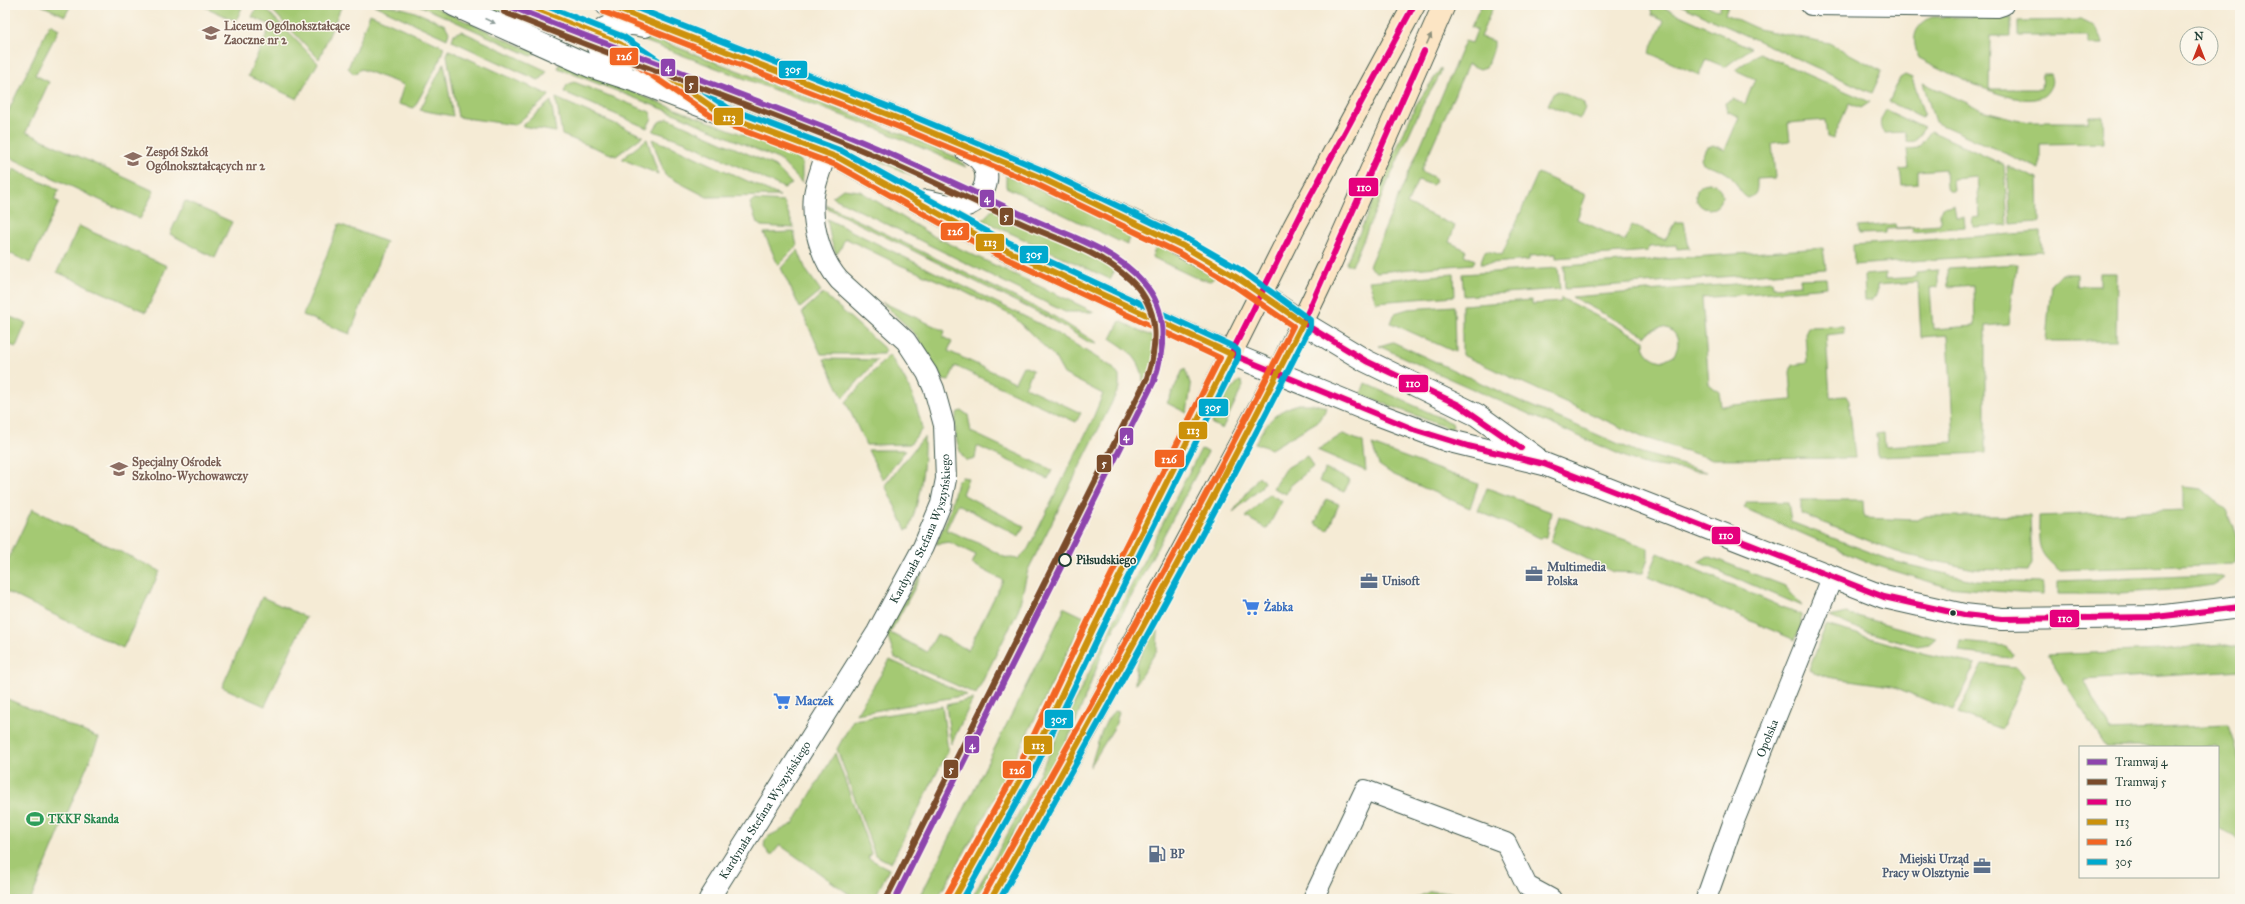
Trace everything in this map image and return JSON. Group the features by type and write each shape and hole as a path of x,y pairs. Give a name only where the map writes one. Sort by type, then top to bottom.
{"main road":[{"path":"954,899 1027,768 1091,634 1307,202 1414,5"},
{"path":"991,899 1095,714 1278,373 1303,323 1444,5"}],"street":[{"path":"454,5 590,66 636,81 826,153 858,167 995,245 1231,354 1384,417 1446,440 1544,464 1832,578 1884,597 1918,606 1964,615 2002,619 2156,616 2240,607"},
{"path":"606,5 902,120 1039,177 1158,233 1209,261 1303,323 1366,361 1476,416 1544,464"},
{"path":"1811,5 1997,7 2003,5"},
{"path":"636,81 608,63 601,56 597,48 597,41 602,29 612,25 635,24 678,33"},
{"path":"913,199 964,206 974,201 981,194 986,183 985,169 982,163 976,155 954,142"},
{"name":"Kardynała Stefana Wyszyńskiego","path":"709,899 877,632 933,527 941,504 946,478 944,425 938,402 927,373 906,341 839,280 830,269 823,256 818,240 813,207 814,194 826,153"},
{"name":"Opolska","path":"1706,899 1732,826 1832,578"},
{"path":"1313,899 1364,790 1506,843 1527,886 1551,899"}],"green space":[{"path":"41,5 71,5 65,16"},
{"path":"201,5 243,5 236,21"},
{"path":"258,5 262,5 318,63 297,99 248,76 271,25 252,17"},
{"path":"267,5 342,5 319,59"},
{"path":"374,5 402,8 419,13 445,25 449,32 447,39"},
{"path":"419,5 430,5 536,53 531,56"},
{"path":"479,5 492,5 547,28 545,35"},
{"path":"1481,5 1494,5 1480,37 1494,41 1494,47 1486,67 1480,69 1468,64 1421,171 1435,178 1436,182 1432,185 1418,180 1407,204 1455,226 1449,242 1466,250 1464,255 1475,260 1473,264 1376,272 1369,266 1465,41 1472,43 1477,30 1471,27"},
{"path":"1650,5 1658,5 1751,48 1725,67 1706,59 1699,75 1649,53 1664,21 1652,15"},
{"path":"1680,5 1706,5 1719,11 1721,5 1728,5 1725,14 1758,29 1829,43 1882,71 1872,93"},
{"path":"370,14 444,47 439,62 414,108 398,104 404,85 361,69 354,74 348,68"},
{"path":"1932,17 2011,17 2011,36 1990,36 1989,89 2041,89 2042,74 2050,74 2052,81 2048,91 2039,98 2024,99 2006,96 1965,81 1919,58 1915,45 1915,34 1921,25"},
{"path":"2082,20 2089,23 2099,32 2103,44 2089,44 2089,36 2018,36 2018,21"},
{"path":"50,24 59,29 35,75 49,82 26,132 154,191 140,219 5,155 5,118"},
{"path":"461,31 547,71 542,78 538,80 452,41 454,34"},
{"path":"640,33 905,135 958,158 966,167 878,129 626,34"},
{"path":"449,50 549,95 515,125 458,117 447,55"},
{"path":"1759,53 1870,102 1861,108 1849,103 1833,139 1827,137 1825,120 1788,123 1790,141 1772,143 1775,178 1757,179 1757,189 1754,195 1748,198 1729,175 1719,169 1703,164 1701,159 1706,148 1713,145 1725,150 1739,117 1727,111 1725,103 1733,99 1745,104 1755,79 1735,70"},
{"path":"444,63 453,116 420,110"},
{"path":"560,63 600,80 791,153 802,163 802,183 780,160 678,115 558,68"},
{"path":"1441,68 1439,76 1422,106 1411,130 1352,266 1346,263 1416,105"},
{"path":"1905,75 1912,78 1924,114 1922,118 1889,102 1900,78"},
{"path":"574,82 650,112 652,118 647,128 564,92 567,85"},
{"path":"1923,83 1985,111 2028,122 2088,122 2089,116 2103,116 2104,143 2040,144 2040,169 1935,122"},
{"path":"703,88 871,152 956,189 947,190 870,157 723,101 702,90"},
{"path":"1558,91 1583,102 1585,108 1580,119 1548,105 1553,94"},
{"path":"556,98 643,136 616,156 562,135"},
{"path":"551,101 556,132 522,126"},
{"path":"1886,110 1924,128 1915,141 1907,142 1905,132 1885,133 1880,125 1881,119"},
{"path":"668,118 775,166 792,184 784,188 686,142 653,131 659,122"},
{"path":"1931,131 2004,165 2008,225 1973,227 1972,218 1980,217 1977,177 1953,179 1954,191 1949,191 1946,187 1945,169 1918,171 1918,184 1902,185 1900,169 1909,168 1907,149 1918,148"},
{"path":"647,139 658,174 622,159"},
{"path":"652,139 678,149 780,196 707,197 665,175"},
{"path":"2007,166 2038,179 2039,222 2011,224"},
{"path":"13,169 59,190 54,200 59,202 30,263 5,251 5,176 9,178"},
{"path":"1538,173 1586,195 1577,219 1625,241 1632,225 1665,240 1675,222 1684,222 1689,248 1677,249 1676,245 1649,247 1648,251 1556,258 1556,254 1529,256 1529,260 1480,264 1484,253 1487,251 1502,255"},
{"path":"1006,175 1133,232 1127,245 1006,187"},
{"path":"1709,183 1719,186 1722,196 1719,206 1709,209 1699,206 1696,196 1699,186"},
{"path":"843,189 860,191 933,236 1094,312 1065,312 832,197"},
{"path":"753,200 784,202 794,228 761,226 757,223 750,203"},
{"path":"185,201 232,222 215,258 170,234"},
{"path":"827,205 1055,317 1097,343 1090,343 1053,320 827,208"},
{"path":"1954,205 1956,217 1964,217 1965,227 1913,232 1913,228 1886,229 1886,233 1859,234 1858,227 1895,224 1896,228 1940,225 1940,213 1942,207"},
{"path":"995,207 1095,255 1116,268 1110,279 982,220"},
{"path":"827,219 1050,329 1112,367 1119,376 1119,388 1028,570 1018,611 976,694 895,658 886,632 929,559 930,560 890,633 927,652 937,634 968,650 1003,580 972,564 976,555 949,542 936,544 949,514 957,482 962,477 968,478 962,494 1024,526 1019,536 958,504 946,530 981,544 1004,557 1018,559 1028,549 1091,423 1103,394 1064,374 1054,356 1013,316 961,290 900,265 845,238 840,250 836,254 831,240"},
{"path":"339,224 386,242 350,334 303,315"},
{"path":"79,226 167,266 146,312 57,272"},
{"path":"794,232 797,246 778,265 764,233"},
{"path":"2041,232 2042,252 1854,265 1853,245"},
{"path":"1158,242 1213,276 1213,279 1210,281 1194,277 1152,257"},
{"path":"1823,248 1826,269 1565,289 1564,266"},
{"path":"798,250 806,270 821,291 800,308 781,268"},
{"path":"2017,264 2008,324 1985,326 1985,453 1878,457 1876,434 1884,433 1885,446 1954,442 1948,335 1921,337 1918,282 1877,285 1877,293 1872,300 1865,300 1864,275 1886,273 1886,279 1916,277 1916,272 1938,270 1938,287 1930,288 1933,329 1975,326 1974,285 1948,287 1947,268"},
{"path":"1558,268 1560,289 1464,296 1462,274"},
{"path":"2100,273 2117,273 2116,341 2046,341 2051,284 2062,274 2077,274 2077,286 2100,286"},
{"path":"1454,274 1455,296 1376,302 1369,281"},
{"path":"1826,278 1827,287 1702,298 1709,384 1719,392 1721,406 1792,400 1790,372 1792,365 1807,363 1805,333 1808,327 1843,326 1844,333 1826,335 1830,397 1846,396 1849,401 1855,458 1712,459 1642,437 1462,355 1462,305 1532,300 1532,304 1561,302 1561,298 1644,340 1645,348 1648,354 1654,359 1662,361 1674,355 1677,347 1678,340 1671,330 1659,328 1652,330 1646,336 1572,297 1772,281 1773,287 1801,285 1800,279"},
{"path":"823,293 886,350 883,354 821,354 802,312"},
{"path":"882,302 945,331 943,337 952,342 948,351 1015,382 1023,366 1033,370 1025,387 1081,413 1076,422 955,366 949,381 943,380 916,335"},
{"path":"1454,306 1455,352 1391,323 1395,313 1408,309"},
{"path":"5,315 26,323 16,347 5,343"},
{"path":"1120,321 1157,339 1156,357 1142,392 1142,374 1136,360 1131,354 1111,339"},
{"path":"1393,342 1522,402 1635,451 1707,472 1648,465 1630,459 1379,346"},
{"path":"889,355 901,372 910,390 922,429 910,444 866,445 846,402"},
{"path":"824,359 877,360 843,398"},
{"path":"1185,369 1191,386 1187,413 1167,403 1183,370"},
{"path":"1239,381 1242,382 1243,386 1222,429 1211,423 1227,394"},
{"path":"1365,383 1452,423 1453,427 1450,429 1361,394"},
{"path":"1299,404 1314,404 1327,407 1320,420 1271,449 1255,443 1263,429 1272,418 1284,410"},
{"path":"962,411 968,415 971,432 1052,470 1048,479 977,446 975,459 967,461 960,452 955,430 956,417 958,412"},
{"path":"1343,434 1363,442 1366,471 1317,450"},
{"path":"924,437 924,461 919,495 909,529 906,530 885,485"},
{"path":"1372,445 1478,484 1470,508 1392,474 1379,465"},
{"path":"1201,449 1208,452 1106,644 1072,731 976,899 971,899 1040,773 1139,570"},
{"path":"868,450 906,450 883,480"},
{"path":"1307,456 1313,467 1290,486 1286,494 1273,488 1285,469"},
{"path":"1325,469 1350,480 1344,492 1319,481"},
{"path":"1259,476 1264,482 1260,489 1233,512"},
{"path":"2183,487 2202,489 2226,510 2238,540 2235,564 2059,570 2042,552 2039,540 2039,516 2183,510"},
{"path":"1487,488 1551,512 1546,537 1540,538 1478,511"},
{"path":"1269,494 1282,501 1267,529 1246,517"},
{"path":"1326,499 1339,504 1328,530 1315,524"},
{"path":"1801,500 1863,500 1864,518 1917,520 1926,516 2030,516 2032,563 2028,571 1974,569 1902,554 1801,514"},
{"path":"1747,502 1788,502 1791,522 1896,562 1976,581 2043,583 2043,595 1947,587 1872,564 1744,508"},
{"path":"32,509 160,571 123,648 5,591 5,566"},
{"path":"1559,516 1648,548 1648,559 1643,573 1613,572 1551,541"},
{"path":"1658,553 1801,615 1801,628 1795,640 1648,577"},
{"path":"1708,556 1785,586 1802,606 1698,562"},
{"path":"2214,575 2225,578 2213,585 2184,589 2105,594 2058,594 2058,581"},
{"path":"262,597 306,617 265,706 222,687"},
{"path":"1063,607 1084,617 1081,626 1012,764 957,866 937,899 919,899 1063,612"},
{"path":"1846,613 1936,638 1929,644 1917,646 1864,631 1830,617"},
{"path":"1826,625 1926,654 1975,664 1953,711 1892,686 1827,677 1809,670"},
{"path":"1154,629 1158,632 1157,650 1135,685 1136,665"},
{"path":"1961,642 2006,646 2013,655 2010,658 1959,652"},
{"path":"2222,644 2240,648 2240,670 2084,680 2110,730 2228,725 2240,763 2240,841 2233,835 2219,828 2219,746 2105,746 2047,655 2159,650"},
{"path":"890,660 967,695 856,714"},
{"path":"1982,664 2017,667 2024,676 2002,729 1958,713"},
{"name":"TKKF Skanda","path":"5,698 99,738 31,899 5,899"},
{"path":"973,699 951,744 946,705"},
{"path":"942,706 948,751 891,863 875,855 837,749 853,720"},
{"path":"1115,711 1119,712 1115,726 1090,767 1103,728"},
{"path":"835,753 871,853 868,858 889,869 874,899 856,899 780,845 771,856 764,847 765,840 769,836 793,824"},
{"path":"1429,892 1450,892 1463,899 1414,899"}],"tram line":[{"name":"4","path":"507,5 860,141 1040,223 1088,243 1118,260 1131,270 1143,282 1157,305 1161,317 1162,342 1161,355 1154,381 895,899"},
{"name":"5","path":"504,12 859,149 1099,257 1126,276 1138,288 1150,309 1153,320 1154,343 1153,355 1147,378 888,895"}],"transit line":[{"name":"113","path":"523,5 620,44 724,115 839,158 995,245 1231,354 1094,627 1027,768 954,899"},
{"name":"305","path":"544,5 624,37 728,108 842,151 999,238 1234,347 1238,351 1238,358 1101,631 1034,771 963,899"},
{"name":"113","path":"607,5 902,120 1039,177 1183,246 1236,277 1303,323 1228,469 1111,685 991,899"},
{"name":"305","path":"629,5 905,113 1042,170 1187,239 1241,270 1310,320 1310,327 1236,472 1000,899"},
{"name":"110","path":"1231,354 1307,202 1414,5"},
{"name":"126","path":"520,12 616,51 720,122 836,165 992,252 1220,358 1087,623 1020,764 947,895"},
{"name":"126","path":"604,12 899,127 1036,184 1179,253 1232,284 1293,326 1181,541 984,895"},
{"name":"110","path":"1303,323 1424,51"},
{"name":"110","path":"1303,323 1366,361 1459,405 1521,448"},
{"name":"110","path":"1231,354 1413,429 1468,446 1544,464 1884,597 1964,615 2002,619 2156,617 2240,607"}],"place":[{"name":"Liceum Ogólnokształcące Zaoczne nr 2","path":"211,33"},
{"name":"Zespół Szkół Ogólnokształcących nr 2","path":"133,159"},
{"name":"Specjalny Ośrodek Szkolno-Wychowawczy","path":"119,469"},
{"name":"Piłsudskiego","path":"1065,560"},
{"name":"Multimedia Polska","path":"1534,574"},
{"name":"Unisoft","path":"1369,581"},
{"name":"Żabka","path":"1251,607"},
{"name":"Maczek","path":"782,701"},
{"name":"TKKF Skanda","path":"35,819"},
{"name":"BP","path":"1157,854"},
{"name":"Miejski Urząd Pracy w Olsztynie","path":"1982,866"}]}
